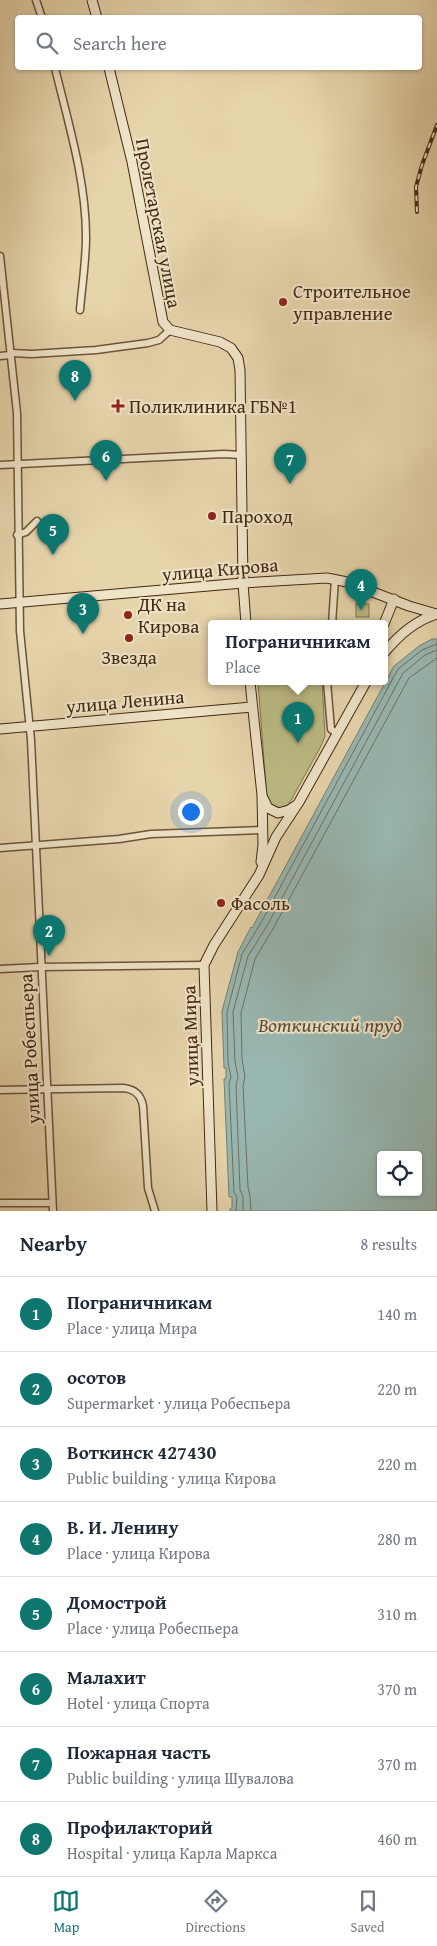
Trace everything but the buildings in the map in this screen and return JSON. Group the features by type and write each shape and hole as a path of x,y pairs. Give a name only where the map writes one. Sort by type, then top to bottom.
{"main road":[{"path":"92,0 96,15"},
{"name":"Пролетарская улица","path":"109,70 132,162 162,320 170,330 220,342 230,348 238,358 240,370 243,583 246,620"},
{"name":"улица Кирова","path":"0,604 313,578 335,579 346,582 409,606 437,614"},
{"path":"386,620 394,599"},
{"path":"388,649 414,624 437,614"},
{"name":"улица Мира","path":"250,685 258,742 262,795 262,860 258,875"},
{"path":"349,711 360,685"},
{"name":"улица Мира","path":"212,1211 204,965 214,945 258,875 276,836 299,802 364,685"},
{"name":"улица Ленина","path":"0,729 252,707"},
{"path":"262,795 268,808 278,814 289,810 299,802"}],"street":[{"path":"36,0 41,15"},
{"path":"56,70 73,139 86,238 80,310"},
{"name":"улица Робеспьера","path":"0,256 17,413 17,535 20,631 30,726 51,1203 53,1211"},
{"path":"0,356 87,351 148,343 158,340 170,330"},
{"path":"0,465 224,454 241,455"},
{"path":"17,535 26,532 37,521"},
{"path":"332,620 335,579"},
{"path":"327,685 331,729 337,734"},
{"path":"0,848 119,839 150,834 263,830"},
{"path":"0,970 40,967 204,965"},
{"path":"0,1090 123,1088 130,1089 138,1094 143,1106 148,1188 156,1211"},
{"path":"0,1203 51,1203"}],"shaded area":[{"path":"356,604 369,604 369,617 356,617"},
{"path":"258,685 322,685 325,736 321,746 289,804 275,811 267,800"}],"water":[{"name":"Воткинский пруд","path":"432,639 437,639 437,1211 230,1211 232,1208 232,1197 229,1197 224,1079 226,1078 226,1068 224,1068 222,1011 238,952 384,685 388,685 388,677 394,666 419,646"}],"railway":[{"path":"417,212 416,187 437,125"}],"place":[{"name":"Строительное управление","path":"283,302"},
{"name":"Профилакторий","path":"75,401"},
{"name":"Поликлиника ГБ№1","path":"118,406"},
{"name":"Малахит","path":"106,481"},
{"name":"Пожарная часть","path":"290,484"},
{"name":"Пароход","path":"212,516"},
{"name":"Домострой","path":"53,555"},
{"name":"В. И. Ленину","path":"361,610"},
{"name":"ДК на Кирова","path":"128,615"},
{"name":"Воткинск 427430","path":"83,634"},
{"name":"Звезда","path":"129,638"},
{"name":"Пограничникам","path":"298,743"},
{"name":"Фасоль","path":"221,903"},
{"name":"осотов","path":"49,956"}]}
